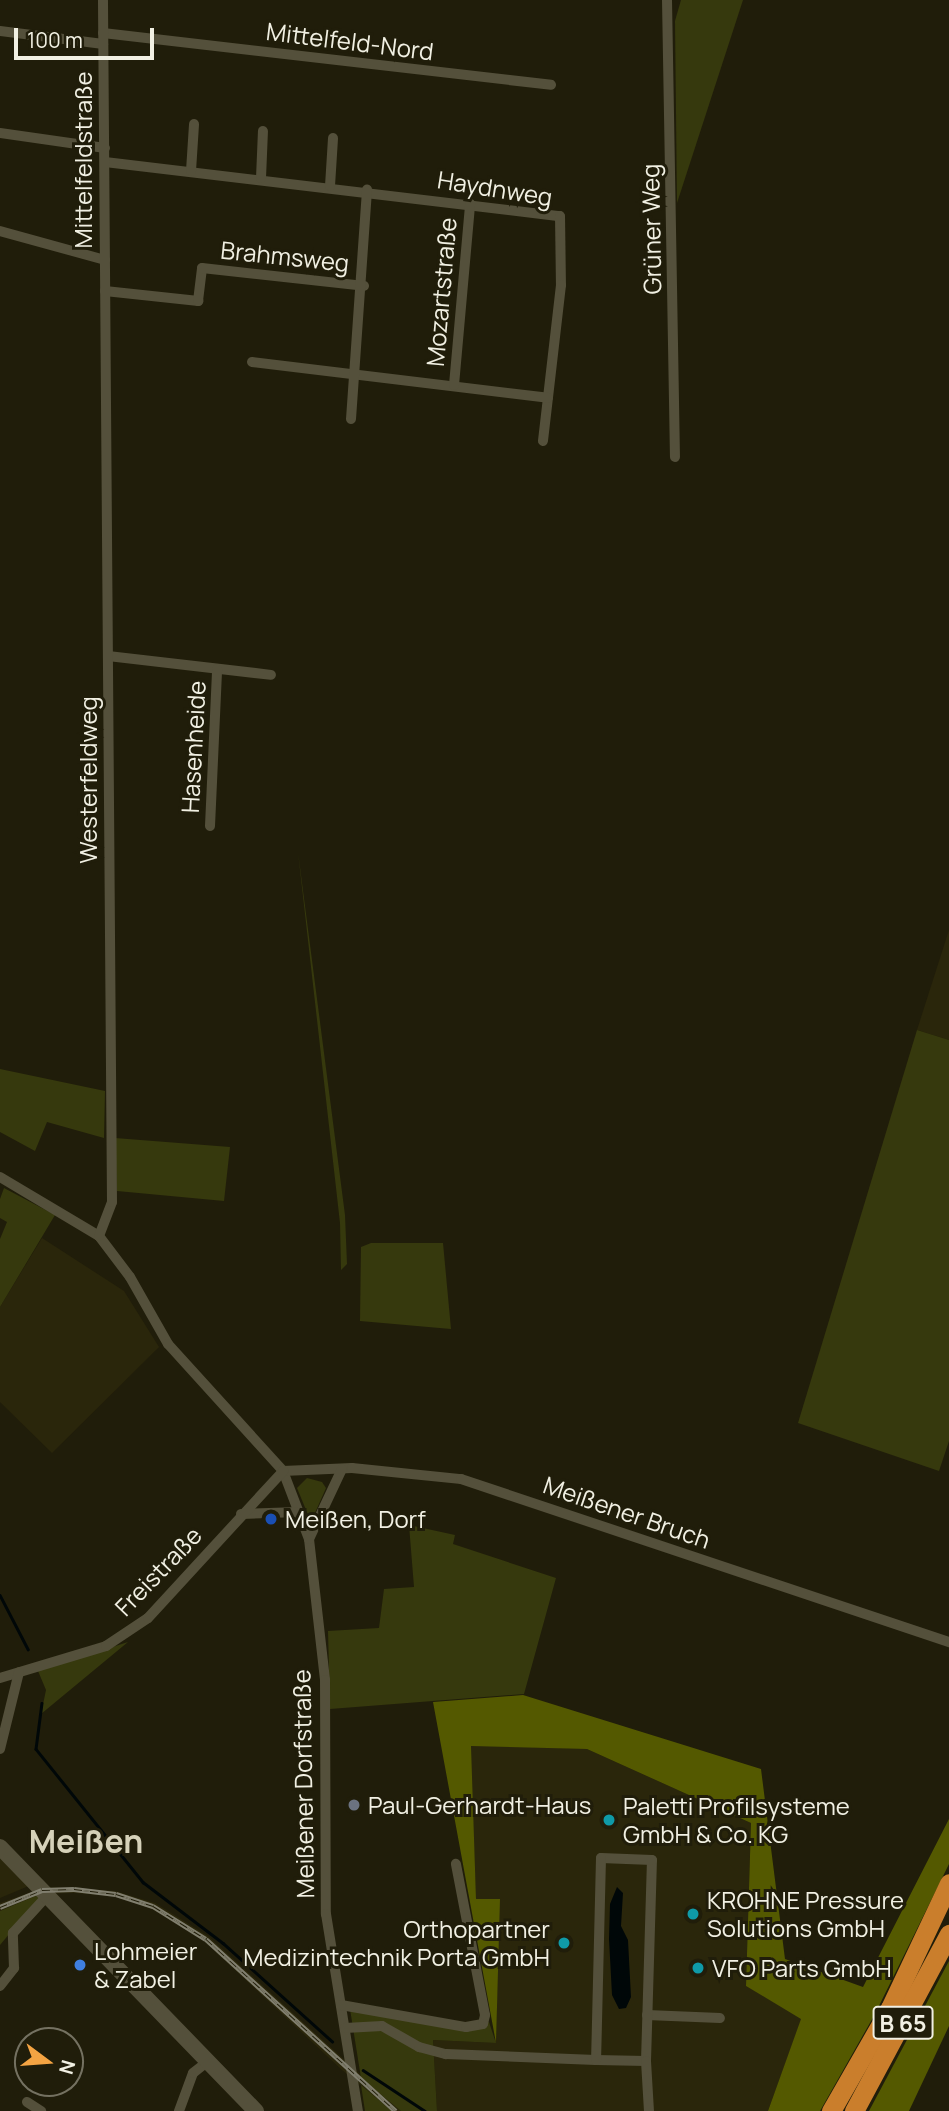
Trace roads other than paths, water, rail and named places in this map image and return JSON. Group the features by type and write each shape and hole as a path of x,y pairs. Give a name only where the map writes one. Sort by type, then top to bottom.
{"highway":[{"name":"B 65","path":"831,2111 890,2008 949,1884"},
{"name":"B 65","path":"854,2111 949,1934"}],"street":[{"name":"Mittelfeldstraße","path":"103,0 106,321"},
{"name":"Grüner Weg","path":"667,0 675,457"},
{"name":"Mittelfeld-Nord","path":"0,31 551,85"},
{"path":"191,171 194,124"},
{"path":"261,178 263,131"},
{"path":"0,133 105,148"},
{"path":"330,186 333,138"},
{"name":"Haydnweg","path":"105,162 368,190 559,216 561,285 543,440"},
{"path":"351,419 364,286 368,190"},
{"name":"Mozartstraße","path":"454,385 470,204"},
{"path":"0,231 104,260"},
{"name":"Brahmsweg","path":"105,291 198,301 202,268 364,286"},
{"name":"Westerfeldweg","path":"99,1236 112,1202 106,321"},
{"path":"252,362 548,398"},
{"name":"Hasenheide","path":"108,656 271,675"},
{"name":"Hasenheide","path":"210,826 217,669"},
{"name":"Meißener Dorfstraße","path":"0,1177 99,1236 130,1277 169,1344 283,1471 309,1539 325,1680 326,1914 358,2111"},
{"path":"309,1539 342,1469"},
{"name":"Meißener Bruch","path":"283,1471 342,1469 460,1479 949,1642"},
{"name":"Freistraße","path":"0,1678 83,1654 126,1634 168,1598 241,1514 283,1471"},
{"path":"241,1514 299,1513"},
{"path":"0,1749 19,1672"},
{"path":"0,1847 206,2063 256,2111"},
{"path":"597,2060 601,1858 652,1860 646,2061 649,2111"},
{"path":"341,2005 466,2026 483,2024 485,2015 456,1864"},
{"path":"0,1986 14,1968 13,1933 47,1896"},
{"path":"648,2015 720,2018"},
{"path":"345,2028 387,2027 419,2047 446,2054 646,2061"},
{"path":"179,2111 193,2073 206,2063"},
{"path":"27,2102 41,2111"}],"waterway":[{"path":"0,1595 28,1649"},
{"path":"42,1703 36,1749 143,1882 223,1943 332,2041"},
{"path":"363,2070 425,2111"}],"railway":[{"path":"0,1907 42,1890 74,1889 116,1894 153,1906 206,1939 396,2111"}],"place":[{"name":"Meißen, Dorf","path":"271,1519"},
{"name":"Paul-Gerhardt-Haus","path":"354,1805"},
{"name":"Paletti Profilsysteme GmbH & Co. KG","path":"609,1820"},
{"name":"KROHNE Pressure Solutions GmbH","path":"693,1914"},
{"name":"Orthopartner Medizintechnik Porta GmbH","path":"564,1943"},
{"name":"Lohmeier & Zabel","path":"80,1965"},
{"name":"VFO Parts GmbH","path":"698,1968"}],"district":[{"name":"Meißen","path":"86,1841"}]}
